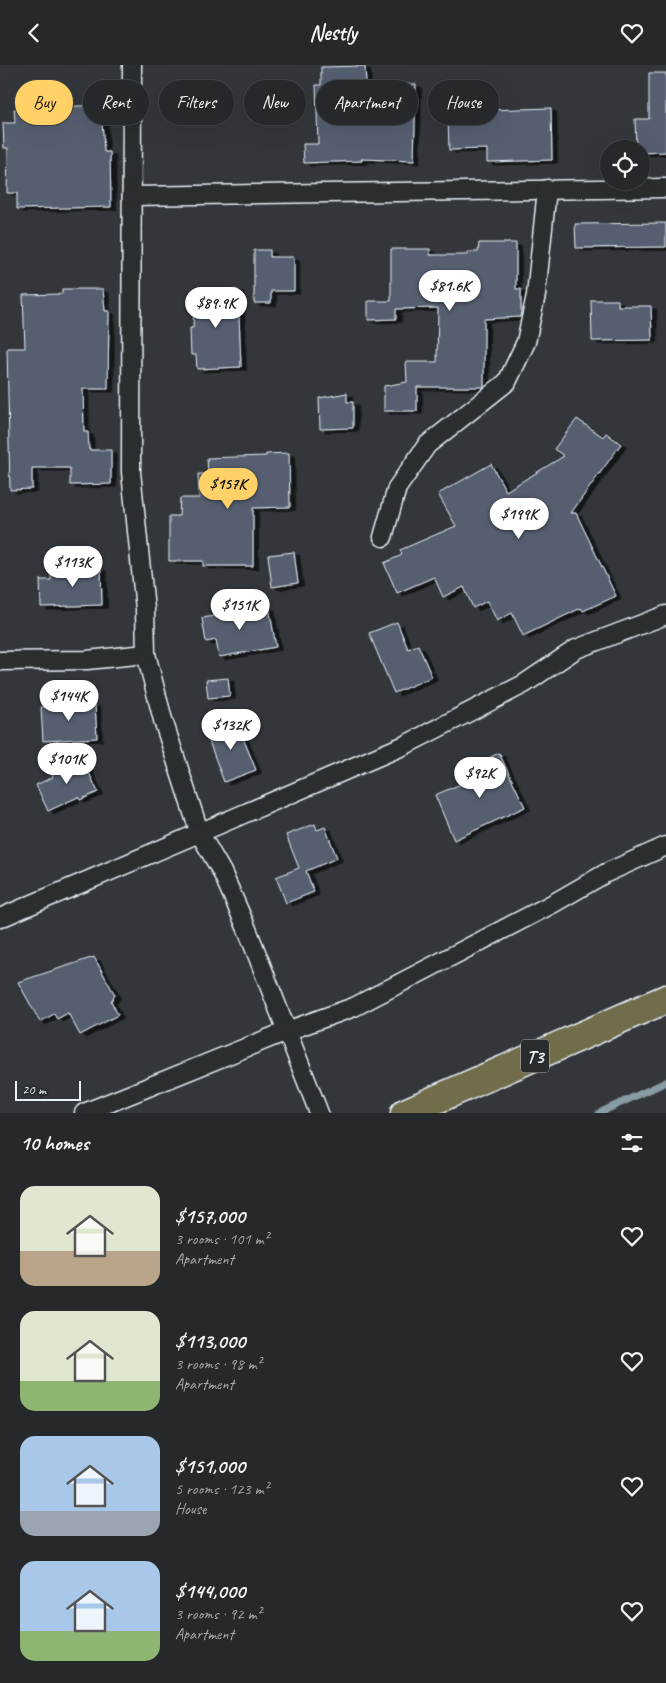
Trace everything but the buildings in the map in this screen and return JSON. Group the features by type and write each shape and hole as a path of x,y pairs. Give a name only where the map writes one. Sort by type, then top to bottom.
{"highway":[{"name":"T3","path":"405,1113 666,999"}],"street":[{"path":"132,65 131,472 145,609 146,654 163,720 200,834 226,880 319,1113"},
{"path":"132,196 548,189 666,189"},
{"path":"383,537 397,488 427,445 507,382 526,342 536,295 548,189"},
{"path":"0,918 405,745 524,685 576,649 666,615"},
{"path":"0,661 87,660 146,654"},
{"path":"84,1113 287,1031 354,1007 554,903 606,873 666,847"}],"waterway":[{"path":"599,1113 666,1082"}]}
